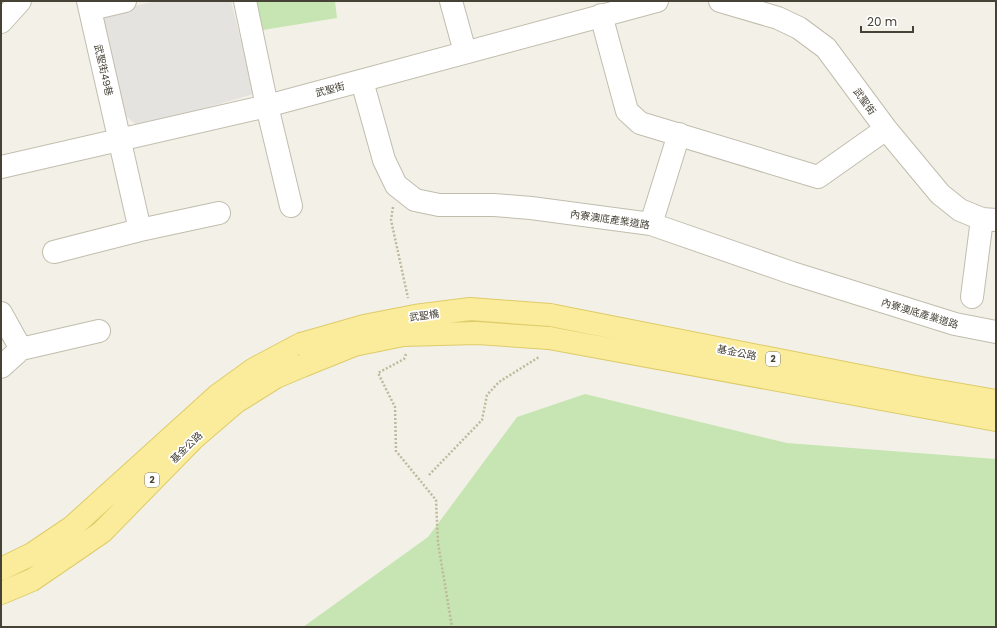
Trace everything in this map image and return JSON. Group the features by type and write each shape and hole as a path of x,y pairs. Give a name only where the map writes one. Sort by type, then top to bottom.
{"main road":[{"name":"武聖橋","path":"301,344 364,326 415,316 470,309 550,315"},
{"name":"基金公路","path":"550,315 921,388 996,401"},
{"name":"武聖橋","path":"302,366 354,345 404,335 477,333 556,339"},
{"name":"基金公路","path":"556,339 996,420"},
{"name":"基金公路","path":"1,569 32,554 72,527 218,394 254,369 301,344"},
{"name":"基金公路","path":"1,593 32,580 102,532 193,439 236,402 276,377 302,366"}],"street":[{"path":"1,22 20,1"},
{"path":"89,5 125,1"},
{"path":"245,1 267,106 291,206"},
{"path":"451,1 465,52"},
{"name":"武聖街","path":"1,168 120,139 267,106 657,1"},
{"name":"武聖街","path":"720,1 744,4 778,18 799,28 826,48 886,129 940,194 960,210 989,219"},
{"name":"武聖街49巷","path":"89,5 140,230"},
{"path":"601,15 627,111 640,122 818,177 886,129"},
{"name":"內寮澳底產業道路","path":"362,81 384,160 396,185 415,200 439,205 494,205 651,224 799,275 955,324 996,332"},
{"path":"651,224 679,134"},
{"path":"54,252 140,230 219,213"},
{"path":"972,297 989,219"},
{"path":"1,313 21,349"},
{"path":"1,367 21,349 99,331"}],"path":[{"path":"396,185 391,220 404,284 410,305"},
{"path":"429,475 482,420 487,395 499,382 538,358 556,339"},
{"path":"406,352 404,359 378,373 395,407 396,450 436,500 438,543 452,627"}],"green space":[{"path":"256,1 335,1 337,18 263,30"},
{"path":"585,394 787,443 996,459 996,627 303,627 428,537 517,417"}],"shaded area":[{"path":"156,1 231,1 254,94 139,127 126,116 100,14"}]}
